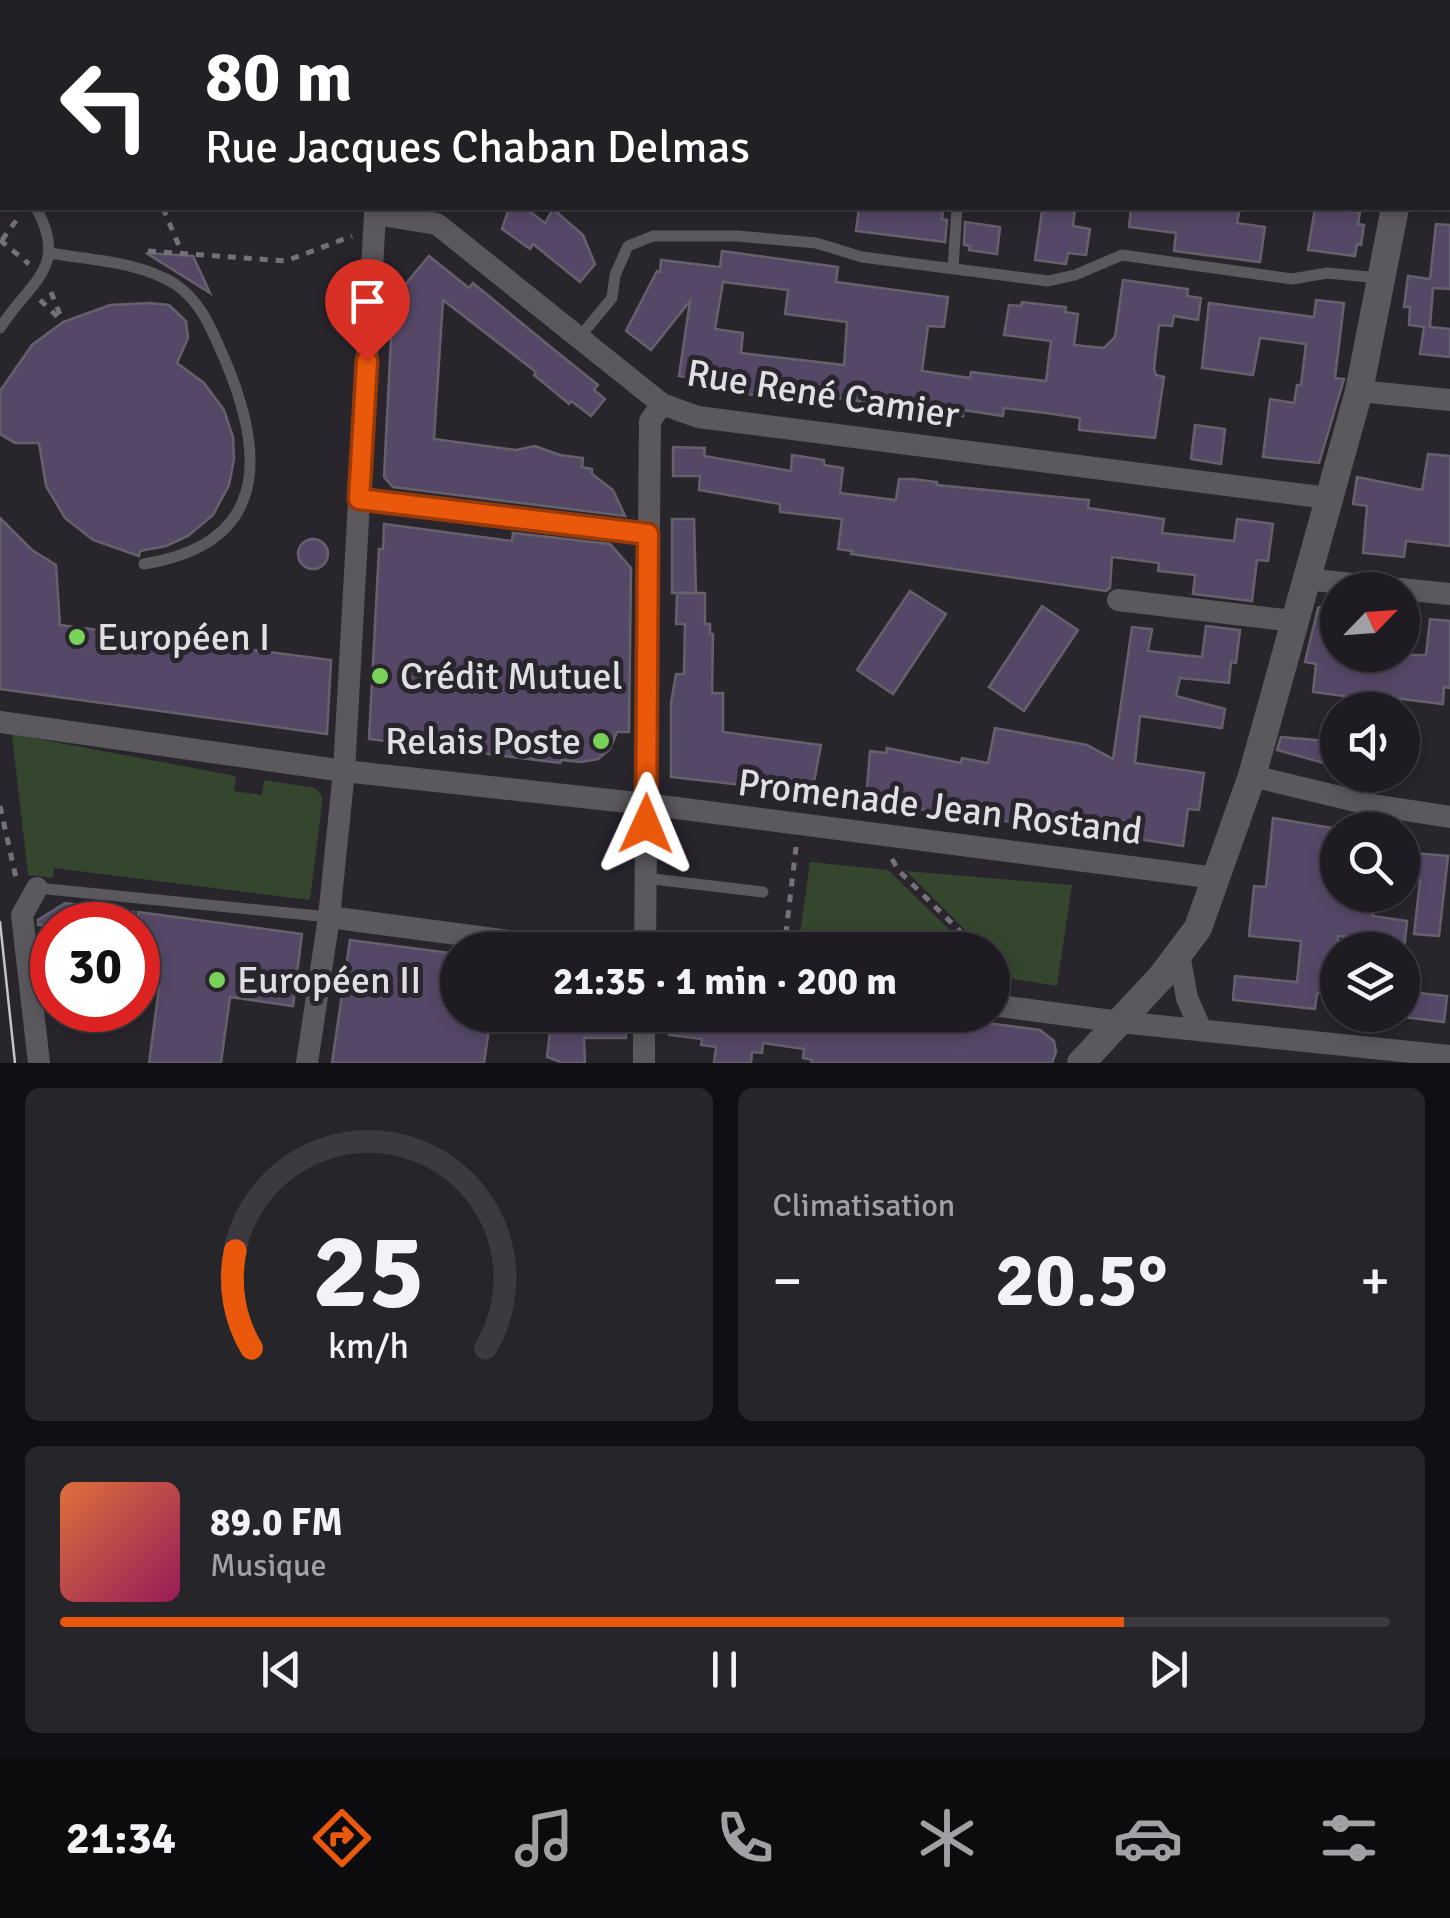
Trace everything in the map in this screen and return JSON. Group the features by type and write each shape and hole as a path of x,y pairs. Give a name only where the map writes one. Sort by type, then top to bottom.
{"street":[{"path":"1081,1063 1198,928 1252,776 1358,390 1394,210"},
{"path":"307,1063 329,917 344,771 349,499 363,257 375,216"},
{"name":"Rue René Camier","path":"375,216 438,224 662,404 698,417 1328,498"},
{"path":"1358,390 1450,400"},
{"path":"645,932 650,421 662,404"},
{"path":"349,499 648,534"},
{"path":"1304,579 1450,594"},
{"path":"1118,600 1293,621"},
{"name":"Promenade Jean Rostand","path":"0,722 344,771 646,804 1216,878"},
{"path":"1252,776 1373,805 1450,817"},
{"path":"27,885 22,915 39,1063"},
{"path":"329,917 441,932"},
{"path":"1179,954 1187,998 1201,1030"},
{"path":"1010,1007 1450,1056"},
{"path":"644,1032 644,1063"}],"lane":[{"path":"0,328 46,270 50,244 37,210"},
{"path":"953,268 957,210"},
{"path":"578,339 612,298 615,275 628,246 653,236 713,234 816,243 862,257 1048,281 1075,275 1122,254 1292,279 1326,272 1380,278"},
{"path":"48,254 142,268 176,285 205,314 235,384 247,426 251,478 242,508 216,536 188,554 144,564"},
{"path":"645,878 762,892"},
{"path":"27,885 329,917"}],"path":[{"path":"2,240 24,210"},
{"path":"164,210 182,253"},
{"path":"144,251 286,260 375,216"},
{"path":"48,286 63,322"},
{"path":"0,806 27,885"},
{"path":"786,932 798,824"},
{"path":"879,834 898,870 961,932"}],"green space":[{"path":"12,734 236,776 234,791 262,795 264,780 315,788 322,796 322,804 310,900 54,868 53,878 28,875"},
{"path":"810,862 888,870 952,932 800,932"},
{"path":"906,871 1072,885 1057,986 1014,979 1010,975 1010,932 967,932"}],"building":[{"path":"508,210 528,210 545,223 554,210 583,235 595,264 580,282 533,244 530,249 502,229"},
{"path":"859,210 943,210 942,219 947,220 945,242 856,231"},
{"path":"1075,210 1073,226 1090,229 1086,255 1068,253 1066,264 1035,260 1042,211"},
{"path":"1131,210 1240,210 1237,223 1265,227 1260,262 1174,251 1176,233 1129,227"},
{"path":"1315,210 1360,212 1358,224 1364,225 1355,256 1308,250"},
{"path":"965,222 1000,227 997,254 969,250 970,246 964,245"},
{"path":"1436,224 1450,225 1450,289 1433,288 1430,327 1450,329 1450,357 1420,354 1424,327 1409,325 1410,307 1404,307 1408,276 1430,279"},
{"path":"722,251 838,267 836,282 948,297 944,327 928,326 922,371 970,378 971,372 1046,381 1051,341 1004,335 1009,305 1021,306 1022,302 1066,307 1065,312 1078,314 1074,345 1104,348 1115,337 1123,280 1188,289 1187,296 1201,298 1198,320 1174,316 1172,326 1159,325 1154,369 1156,375 1164,377 1155,438 1079,430 1080,418 1046,413 1004,408 1003,416 963,410 963,416 795,392 774,391 773,397 736,393 739,375 702,370 697,379 679,376 690,301 651,350 626,331 657,271 660,272 661,260 720,267","holes":["723,282 788,290 785,314 847,322 844,365 741,353 743,333 715,329"]},
{"path":"146,253 193,256 210,293"},
{"path":"429,256 469,288 473,283 598,385 594,390 605,399 591,416 571,401 569,404 534,375 536,372 443,300 434,439 516,450 535,446 583,458 582,467 592,469 592,474 613,490 625,516 393,487 384,477 393,299"},
{"path":"1316,300 1344,303 1335,378 1344,379 1319,463 1263,457 1270,399 1294,403 1297,385 1301,385 1306,344 1260,338 1253,375 1202,368 1209,303 1314,317"},
{"path":"110,305 169,305 186,321 188,338 177,363 204,383 224,410 233,437 234,459 229,485 213,515 188,536 140,551 139,556 93,540 65,518 46,486 39,443 15,443 0,434 0,391 32,345 63,322"},
{"path":"1195,425 1225,429 1221,464 1191,459"},
{"path":"673,447 705,448 704,456 791,471 792,455 824,460 824,465 843,468 840,493 896,500 899,479 913,479 937,485 1089,500 1088,508 1164,519 1162,533 1234,541 1237,519 1273,524 1268,561 1257,560 1252,601 1193,594 1195,575 1158,571 1159,563 1112,557 1110,588 1106,591 851,554 852,551 838,549 842,519 780,512 780,504 699,490 700,476 673,476"},
{"path":"1428,454 1450,456 1450,546 1406,541 1404,557 1363,553 1367,506 1353,504 1357,477 1422,490"},
{"name":"Européen I","path":"0,518 32,550 56,565 60,625 331,660 327,734 0,689"},
{"path":"672,519 694,519 696,593 672,593"},
{"path":"384,524 512,541 513,533 610,544 631,568 629,732 617,732 610,749 598,759 560,763 369,739 379,549 383,549"},
{"path":"313,539 327,548 328,554 319,568 313,569 299,560 298,554 307,540"},
{"path":"910,591 946,614 893,694 857,670"},
{"path":"677,593 705,593 705,624 710,624 713,634 712,693 723,693 723,732 821,745 812,793 671,777 671,703 676,674 684,674 685,624 676,624"},
{"path":"1042,606 1078,630 1024,711 989,687"},
{"path":"1318,608 1320,672 1420,672 1420,655 1426,655 1430,619 1450,621 1450,688 1444,687 1443,704 1420,701 1420,692 1313,692 1316,664 1305,662"},
{"path":"1206,626 1240,630 1229,683 1180,678 1176,696 1225,709 1222,728 1140,716 1135,763 1204,773 1199,810 1188,809 1183,846 1138,839 1140,822 1094,818 1093,829 1019,819 1018,823 985,821 919,809 919,813 897,810 897,805 866,800 870,751 886,753 887,748 961,763 962,758 988,763 995,728 1087,745 1113,759 1132,627 1152,629 1148,651 1202,657"},
{"path":"1281,737 1320,740 1320,762 1277,750"},
{"path":"1273,818 1320,826 1320,912 1373,912 1373,916 1407,921 1406,932 1320,932 1320,993 1315,1009 1233,1000 1235,976 1297,982 1301,941 1249,936 1254,886 1266,887"},
{"path":"1420,854 1448,856 1439,936 1414,932 1416,912 1420,912"},
{"name":"Européen II","path":"160,915 302,934 293,1006 230,997 221,1063 149,1063 153,1032 160,1032"},
{"path":"350,940 440,952 440,1032 489,1032 484,1063 332,1063"},
{"path":"1420,993 1447,996 1444,1022 1420,1019"},
{"path":"1010,1026 1040,1030 1054,1041 1056,1052 1052,1063 811,1063 812,1060 803,1058 804,1049 763,1043 762,1053 752,1052 751,1063 714,1063 716,1047 701,1045 702,1039 669,1035 1010,1032"},
{"path":"550,1032 626,1032 626,1038 584,1038 585,1063 563,1063 547,1057"}],"tram line":[{"path":"0,922 15,1063"}],"place":[{"name":"Européen I","path":"77,637"},
{"name":"Crédit Mutuel","path":"380,676"},
{"name":"Relais Poste","path":"601,741"},
{"name":"Européen II","path":"217,980"}],"route":[{"path":"367,361 359,499 648,534 646,824"}]}
